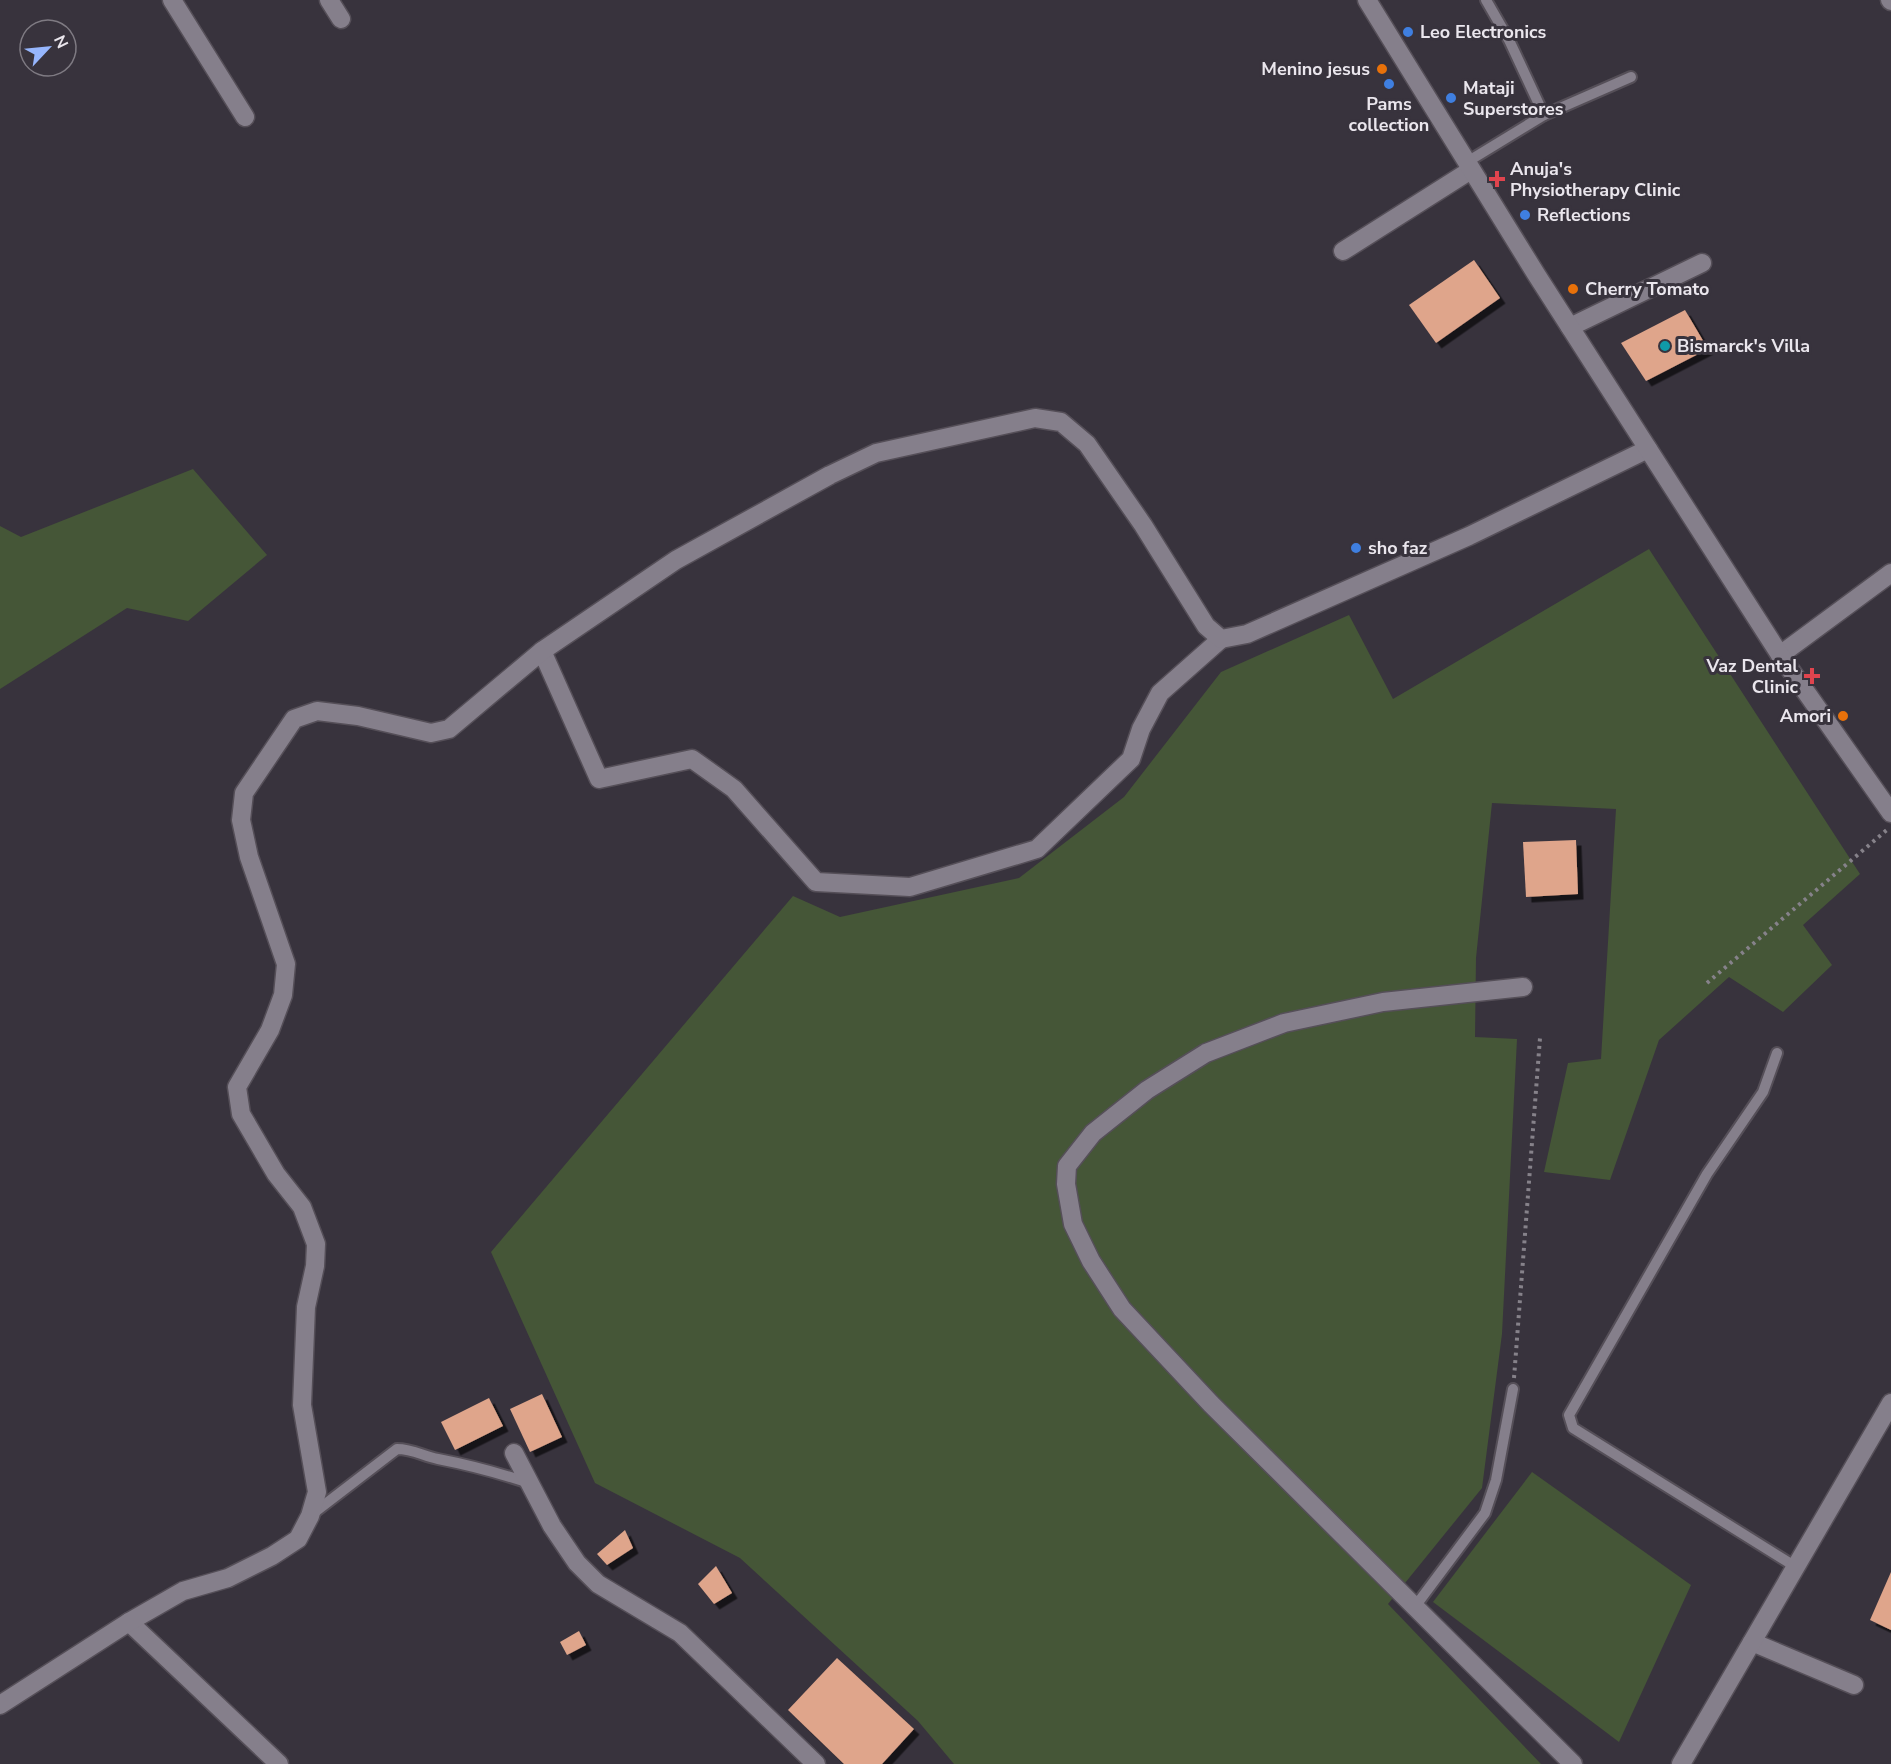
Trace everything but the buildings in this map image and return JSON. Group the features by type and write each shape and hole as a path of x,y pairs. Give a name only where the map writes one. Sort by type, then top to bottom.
{"street":[{"path":"172,0 245,117"},
{"path":"329,0 341,19"},
{"path":"1367,0 1570,327 1779,654 1891,813"},
{"path":"1343,251 1469,166"},
{"path":"1570,327 1702,263"},
{"path":"0,1705 129,1622 183,1592 228,1578 272,1556 298,1539 310,1516 316,1492 302,1405 306,1307 315,1266 316,1244 302,1207 276,1174 241,1114 237,1087 270,1030 283,995 286,964 249,857 241,820 244,793 294,719 317,711 358,716 431,733 449,729 542,651 676,560 830,475 876,453 1035,418 1061,422 1087,444 1143,525 1206,626 1221,639"},
{"path":"542,651 599,779 692,759 734,789 816,882 910,887 1037,849 1131,759 1141,729 1160,693 1221,639 1247,634 1469,536 1648,449"},
{"path":"1779,654 1891,573"},
{"path":"1523,987 1383,1002 1284,1023 1206,1053 1147,1090 1093,1133 1067,1166 1066,1184 1073,1224 1091,1261 1122,1309 1211,1404 1573,1764"},
{"path":"1681,1764 1891,1403"},
{"path":"514,1453 552,1526 577,1563 598,1584 680,1633 816,1764"},
{"path":"129,1622 279,1764"},
{"path":"1752,1642 1854,1685"}],"lane":[{"path":"1486,0 1509,40 1544,115"},
{"path":"1469,166 1544,115 1631,77"},
{"path":"1777,1053 1763,1092 1707,1174 1569,1415 1573,1428 1796,1567"},
{"path":"1414,1608 1485,1514 1496,1480 1513,1389"},
{"path":"310,1516 397,1449 410,1449 435,1459 467,1463 530,1483"}],"path":[{"path":"1707,983 1891,827"},
{"path":"1513,1389 1540,1038"}],"green space":[{"path":"193,469 267,555 188,621 127,608 0,689 0,526 21,537"},
{"path":"1649,549 1860,874 1803,925 1832,965 1783,1012 1729,977 1659,1040 1610,1180 1544,1172 1568,1063 1601,1059 1616,809 1492,803 1476,958 1475,1037 1517,1039 1502,1334 1482,1488 1388,1604 1541,1764 954,1764 918,1721 740,1558 595,1483 491,1252 793,896 840,917 1019,878 1124,797 1221,672 1349,615 1393,699"},
{"path":"1532,1472 1691,1585 1619,1742 1433,1602"}],"place":[{"name":"Leo Electronics","path":"1408,32"},
{"name":"Menino jesus","path":"1382,69"},
{"name":"Pams collection","path":"1389,84"},
{"name":"Mataji Superstores","path":"1451,98"},
{"name":"Anuja's Physiotherapy Clinic","path":"1497,179"},
{"name":"Reflections","path":"1525,215"},
{"name":"Cherry Tomato","path":"1573,289"},
{"name":"Bismarck's Villa","path":"1665,346"},
{"name":"sho faz","path":"1356,548"},
{"name":"Vaz Dental Clinic","path":"1812,676"},
{"name":"Amori","path":"1843,716"}]}
